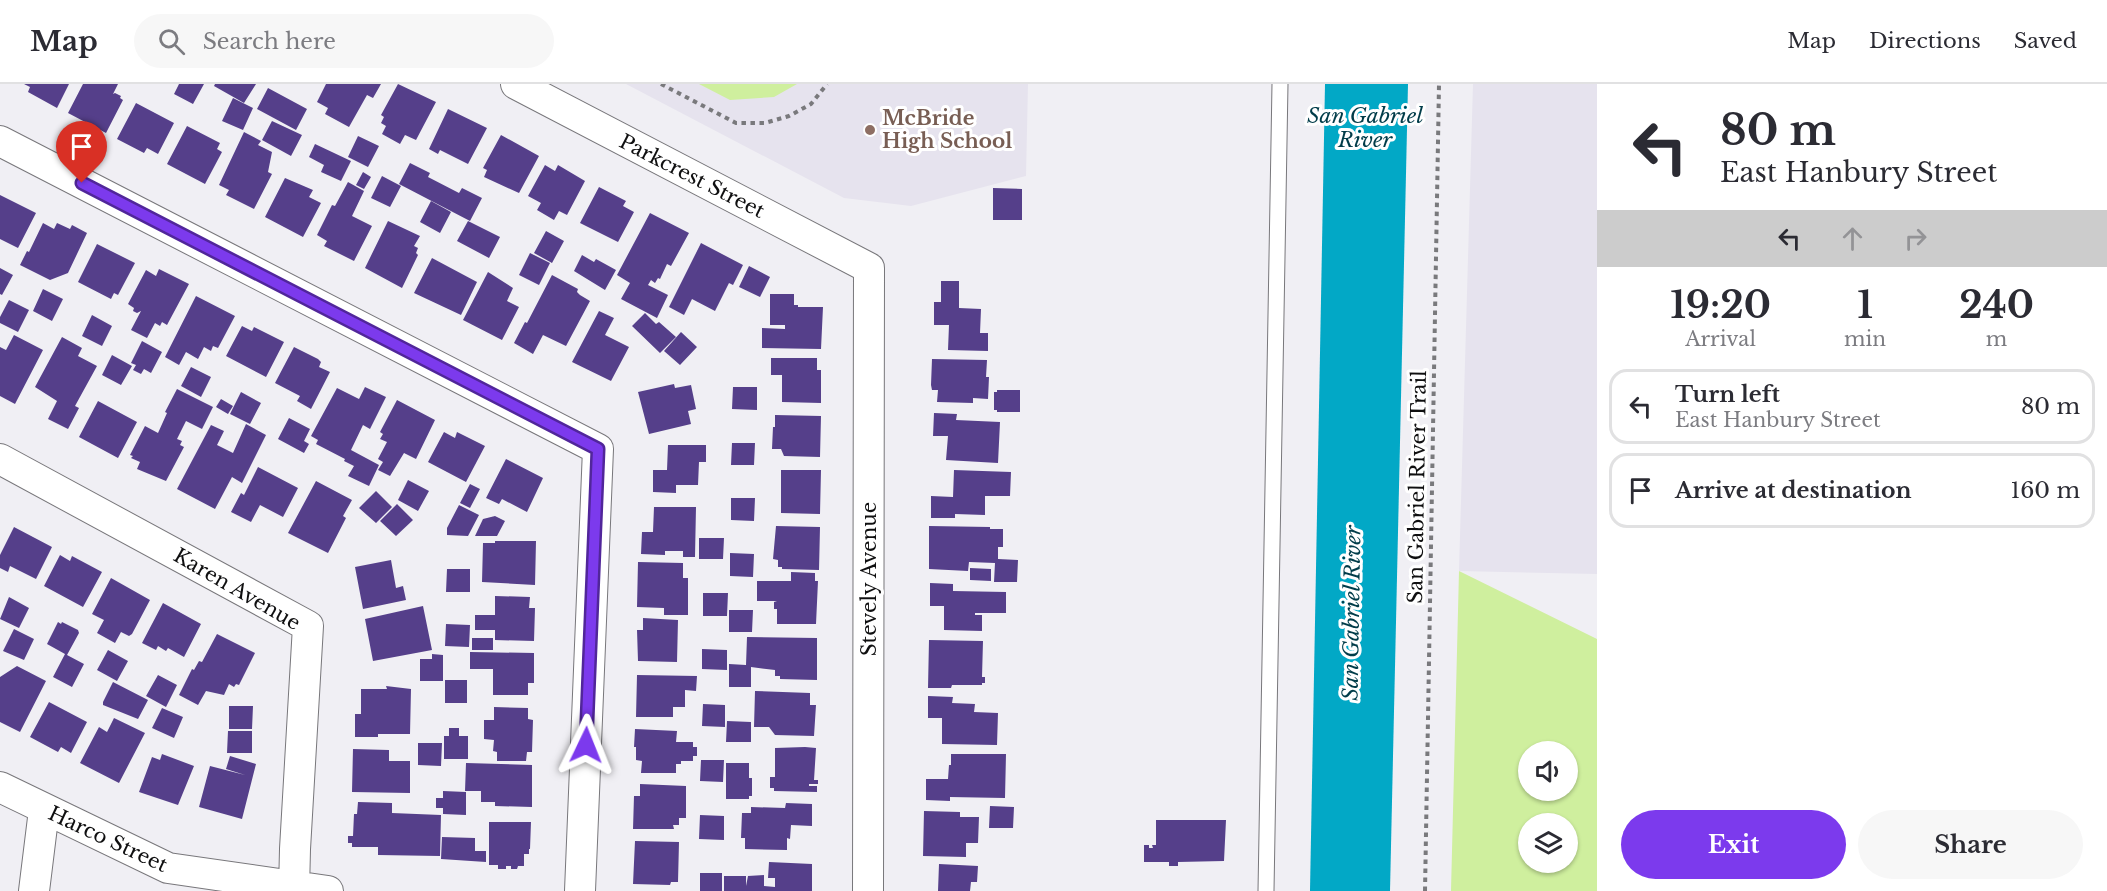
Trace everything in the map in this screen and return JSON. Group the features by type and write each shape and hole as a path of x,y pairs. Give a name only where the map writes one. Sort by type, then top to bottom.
{"street":[{"name":"Parkcrest Street","path":"516,84 869,268"},
{"path":"0,141 598,449 580,891"},
{"name":"Stevely Avenue","path":"868,891 869,268"},
{"name":"Karen Avenue","path":"0,459 308,626 294,889"},
{"name":"Harco Street","path":"0,787 168,868 294,889 328,891"},
{"path":"34,891 44,810"}],"lane":[{"path":"1266,891 1280,84"}],"path":[{"path":"661,84 736,123 765,123 789,116 811,104 827,84"},
{"name":"San Gabriel River Trail","path":"1425,891 1440,84"}],"shaded area":[{"name":"McBride High School","path":"626,84 1028,84 1026,176 911,206 844,198"},
{"path":"1473,84 1597,84 1597,574 1459,571"}],"green space":[{"path":"699,84 797,84 774,97 730,100"},
{"path":"1459,571 1597,639 1597,891 1451,891"}],"water":[{"name":"San Gabriel River","path":"1325,84 1408,84 1390,891 1310,891"}],"building":[{"path":"24,84 69,84 57,108 28,92 30,87"},
{"path":"83,84 118,84 113,94 121,96 123,100 106,133 68,113"},
{"path":"179,84 204,84 193,104 174,94"},
{"path":"215,84 256,84 244,103 214,86"},
{"path":"326,84 381,84 373,98 367,95 349,127 325,114 328,108 317,102"},
{"path":"398,84 436,102 416,140 405,135 400,144 382,134 386,126 381,123 384,117 381,115"},
{"path":"268,88 307,109 296,130 257,109"},
{"path":"233,98 253,108 243,130 222,121"},
{"path":"136,103 174,123 158,154 147,148 144,153 117,139"},
{"path":"448,109 487,128 468,164 440,150 438,154 429,149"},
{"path":"272,121 302,135 291,156 262,140"},
{"path":"187,126 220,143 217,149 222,152 205,184 167,164"},
{"path":"244,132 261,141 258,145 272,152 268,172 272,174 254,209 226,195 229,190 219,185"},
{"path":"501,135 539,156 519,193 484,177 487,170 483,168"},
{"path":"358,136 379,146 368,167 348,157"},
{"path":"315,144 351,161 341,181 321,172 324,165 309,157"},
{"path":"410,163 430,173 428,177 459,193 462,188 482,198 470,221 399,184"},
{"path":"545,165 555,171 558,165 585,181 567,215 559,211 554,220 537,210 541,203 528,196"},
{"path":"363,172 371,177 364,189 356,185"},
{"path":"382,176 401,186 390,207 371,198"},
{"path":"285,178 313,190 309,197 321,203 303,237 265,217"},
{"path":"348,182 364,191 352,216 372,226 354,261 324,246 327,241 317,235 332,205 335,206"},
{"path":"599,187 626,201 623,206 634,212 618,242 580,223"},
{"path":"993,188 1022,189 1022,220 993,220"},
{"path":"0,195 36,213 18,248 0,239"},
{"path":"431,201 451,212 440,233 420,222"},
{"path":"650,213 689,233 671,266 667,264 660,279 658,278 655,283 651,280 648,285 668,295 657,318 621,299 630,283 617,275"},
{"path":"388,221 420,236 414,246 418,248 416,253 418,255 402,288 365,268"},
{"path":"468,221 500,237 489,258 457,241"},
{"path":"43,223 54,229 57,223 70,229 72,225 87,233 68,273 50,280 20,265"},
{"path":"546,231 564,241 552,263 534,253"},
{"path":"701,243 743,265 733,285 729,283 715,311 692,299 684,315 669,307"},
{"path":"97,244 135,263 118,295 114,293 111,299 78,282"},
{"path":"530,253 550,263 539,285 519,275"},
{"path":"582,255 594,262 596,259 616,270 605,290 574,271"},
{"path":"432,258 477,282 461,315 414,293"},
{"path":"749,266 770,277 760,297 739,287"},
{"path":"0,268 13,275 2,295 0,294"},
{"path":"159,269 189,284 167,325 162,322 160,326 155,323 147,338 131,330 141,311 137,313 133,311 134,308 128,304 146,270 156,276"},
{"path":"488,272 513,288 507,301 519,307 502,340 463,320"},
{"path":"552,275 578,289 577,292 580,295 590,301 566,346 543,335 533,354 514,343"},
{"path":"941,281 959,281 959,308 981,309 980,333 988,333 988,351 948,350 949,325 934,325 934,302 941,302"},
{"path":"43,289 63,299 52,321 33,311"},
{"path":"770,294 794,294 794,305 798,307 823,307 821,349 762,348 762,328 785,329 785,325 770,325"},
{"path":"196,296 235,316 218,348 213,346 211,351 204,347 198,359 186,352 179,365 165,357"},
{"path":"9,300 29,310 18,332 0,323 0,317"},
{"path":"599,311 614,318 605,335 629,347 611,381 572,362"},
{"path":"645,313 656,324 659,322 676,337 660,353 632,326"},
{"path":"92,315 112,326 102,346 82,336"},
{"path":"242,326 252,331 254,327 284,342 266,377 226,356"},
{"path":"681,332 697,347 680,365 664,351"},
{"path":"14,335 43,350 15,404 0,396 0,347 6,350"},
{"path":"62,337 82,348 78,356 97,366 75,406 79,408 68,429 48,419 57,401 35,387"},
{"path":"142,341 162,352 151,373 144,369 141,374 133,370 136,365 131,363"},
{"path":"294,347 318,359 321,362 319,367 330,372 311,409 297,401 300,396 275,383"},
{"path":"112,355 132,366 121,385 102,375"},
{"path":"771,358 817,358 817,370 821,370 821,403 782,402 782,375 771,375"},
{"path":"932,359 987,360 988,399 973,398 973,403 937,402 938,390 932,390 931,385"},
{"path":"191,367 211,377 201,397 181,386"},
{"path":"674,384 675,388 691,385 696,409 688,411 691,424 649,434 638,392"},
{"path":"365,387 386,397 370,429 363,425 351,450 379,465 369,486 348,476 354,466 316,444 318,440 311,436 337,388 359,399"},
{"path":"733,387 757,387 757,410 732,409"},
{"path":"177,389 213,407 202,429 186,421 177,439 182,441 180,445 184,447 166,481 137,469 140,462 131,458 133,456 130,455 145,426 158,433 167,413 165,412"},
{"path":"1020,390 1020,412 994,410 994,392"},
{"path":"241,392 261,403 250,424 230,414"},
{"path":"221,399 233,406 228,414 216,407"},
{"path":"397,400 435,420 416,459 404,453 390,476 378,470 383,462 378,459 387,442 380,439 383,434 380,432"},
{"path":"98,401 137,422 118,458 79,437"},
{"path":"934,413 957,414 956,420 1000,422 998,463 946,460 948,436 933,436"},
{"path":"775,415 821,416 820,457 784,456 781,449 772,449"},
{"path":"289,418 310,429 304,441 309,444 304,453 278,439"},
{"path":"246,424 266,435 242,483 232,477 215,509 177,489 211,425 224,431 217,445 233,453"},
{"path":"444,432 455,438 457,432 485,446 466,482 428,462"},
{"path":"732,443 755,443 754,465 731,465"},
{"path":"668,445 706,445 706,462 699,462 698,485 676,485 676,493 653,492 653,470 667,470"},
{"path":"506,459 543,478 527,512 502,499 499,504 486,498"},
{"path":"258,467 298,488 283,517 260,505 251,522 231,512 241,493 244,495"},
{"path":"781,470 821,470 820,514 781,513"},
{"path":"954,470 1011,472 1010,496 985,496 985,515 955,514 955,518 931,518 931,496 953,497"},
{"path":"408,480 429,491 418,511 398,500"},
{"path":"316,481 352,500 343,516 346,518 328,553 288,533"},
{"path":"470,484 480,489 470,508 460,503"},
{"path":"376,491 392,507 376,523 359,508"},
{"path":"731,498 755,498 754,521 731,520"},
{"path":"397,504 413,520 396,536 380,521"},
{"path":"459,505 479,515 468,536 447,535 447,528"},
{"path":"654,507 696,507 695,557 683,557 683,551 665,551 665,555 641,554 642,532 653,532"},
{"path":"495,516 505,521 497,536 475,536 483,519"},
{"path":"776,526 820,527 819,570 778,567 778,560 773,559"},
{"path":"929,526 1003,529 1003,547 998,547 998,559 1018,560 1017,582 994,582 995,563 969,562 968,571 929,569"},
{"path":"14,527 52,547 36,579 10,566 8,572 0,568 0,555"},
{"path":"699,538 724,538 723,559 699,559"},
{"path":"495,541 536,541 535,585 482,582 483,543 495,543"},
{"path":"730,553 754,554 753,577 730,576"},
{"path":"60,555 70,561 72,556 102,572 83,607 44,586"},
{"path":"391,560 396,588 403,586 406,600 363,609 355,567"},
{"path":"638,562 683,563 683,578 688,578 688,615 664,615 664,608 637,607"},
{"path":"970,568 991,569 991,581 970,580"},
{"path":"447,569 470,569 470,592 446,592"},
{"path":"791,572 815,573 815,581 818,581 816,624 777,624 777,609 774,609 774,602 777,601 757,601 757,581 791,581"},
{"path":"111,578 150,600 132,634 129,636 121,632 115,643 97,633 104,620 92,614"},
{"path":"930,583 953,584 953,591 1006,592 1006,613 975,613 975,615 982,615 982,631 944,630 944,606 930,606"},
{"path":"703,593 728,593 727,616 703,616"},
{"path":"495,596 530,597 529,608 535,608 534,641 495,640 495,630 475,630 475,615 495,615"},
{"path":"9,597 29,608 19,628 0,619"},
{"path":"163,603 201,624 184,657 168,648 166,651 158,646 156,650 142,643"},
{"path":"423,606 432,650 373,661 365,619"},
{"path":"729,610 753,610 752,632 729,632"},
{"path":"643,618 678,620 677,662 638,661 637,630 643,630"},
{"path":"58,622 78,630 79,633 67,655 84,664 72,687 53,677 65,654 47,644"},
{"path":"446,624 470,625 469,647 445,646"},
{"path":"14,629 34,639 24,660 3,651"},
{"path":"217,634 255,653 239,685 236,684 234,687 229,684 224,695 206,691 198,705 179,695 192,669 194,670 199,661 202,662"},
{"path":"747,637 817,638 817,680 780,679 780,676 775,676 775,670 751,667 751,687 729,687 729,664 746,665"},
{"path":"472,638 493,638 493,650 472,650"},
{"path":"929,640 983,641 982,677 985,677 985,683 982,685 952,685 951,688 928,688"},
{"path":"702,649 727,650 727,670 702,669"},
{"path":"108,650 128,661 117,681 97,670"},
{"path":"470,652 534,653 534,683 528,683 528,695 493,695 493,669 470,669"},
{"path":"432,654 443,655 443,681 420,681 420,659 432,659"},
{"path":"17,666 46,681 20,732 0,722 0,677"},
{"path":"158,675 177,685 166,707 146,696"},
{"path":"637,675 697,676 696,691 685,690 685,707 673,707 673,717 636,717"},
{"path":"445,680 467,680 467,703 445,703"},
{"path":"113,682 148,700 138,719 103,705"},
{"path":"386,686 411,689 410,734 355,737 355,714 361,714 361,689 387,689"},
{"path":"755,691 810,693 810,705 816,705 814,736 775,735 769,727 754,727"},
{"path":"928,696 953,697 952,703 975,704 974,712 998,713 997,745 942,744 942,718 928,718"},
{"path":"49,702 87,722 71,753 61,747 58,752 30,737"},
{"path":"703,704 725,705 725,727 702,726"},
{"path":"229,706 253,706 252,729 229,729"},
{"path":"494,707 528,708 528,719 533,720 532,752 527,752 526,761 497,761 497,752 493,751 494,740 484,739 484,720 494,720"},
{"path":"162,708 183,717 174,738 152,728"},
{"path":"114,718 145,733 119,783 80,763 99,727 107,732"},
{"path":"727,721 751,722 751,742 726,742"},
{"path":"449,728 459,728 459,736 468,736 468,759 444,759 444,736 449,736"},
{"path":"635,729 677,731 676,742 693,742 693,747 697,747 697,756 693,756 693,761 681,761 681,764 676,764 676,773 641,773 642,761 636,760 636,747 634,747"},
{"path":"228,731 252,731 252,753 227,753"},
{"path":"418,743 442,743 441,766 418,765"},
{"path":"775,748 816,748 814,780 818,780 818,784 809,784 809,786 817,786 817,792 774,791 774,788 770,788 770,777 775,777"},
{"path":"353,749 389,750 389,761 410,761 410,793 352,792"},
{"path":"162,754 194,766 178,805 139,792 152,757 160,760"},
{"path":"951,754 1006,754 1005,798 950,797 950,801 926,800 926,779 948,779"},
{"path":"230,756 256,764 242,819 199,807 210,766 245,775 226,769"},
{"path":"701,760 724,760 723,782 700,781"},
{"path":"466,763 532,765 532,807 495,806 495,802 481,802 481,791 465,791"},
{"path":"726,763 749,763 752,796 749,796 749,799 726,799"},
{"path":"640,784 686,786 686,818 679,818 679,825 673,825 674,829 633,829 634,796 640,796"},
{"path":"443,791 466,792 466,815 443,814 443,808 436,808 436,798 443,798"},
{"path":"358,802 392,803 392,813 441,815 440,856 378,855 378,847 352,847 352,843 348,843 348,836 353,836 354,814 357,814"},
{"path":"786,803 812,804 812,826 791,825 790,839 787,838 787,850 745,849 745,838 741,838 742,813 751,813 751,807 785,808"},
{"path":"990,806 1014,807 1013,828 989,828"},
{"path":"924,811 960,812 960,817 979,817 978,843 966,843 966,857 923,856"},
{"path":"700,815 724,816 724,840 699,839"},
{"path":"1156,820 1226,820 1224,861 1178,862 1178,866 1169,866 1169,862 1144,862 1144,845 1153,848 1152,845 1156,845"},
{"path":"489,822 531,822 530,849 529,854 524,854 524,866 518,866 517,869 506,866 506,869 498,869 498,865 489,865"},
{"path":"442,837 475,838 475,851 486,851 486,862 441,859"},
{"path":"635,841 679,842 678,882 671,882 670,885 633,884"},
{"path":"769,862 812,864 812,891 724,891 724,876 746,876 746,886 748,876 764,875 764,886 775,887 775,878 768,878"},
{"path":"939,864 978,866 977,882 971,882 970,891 938,891"},
{"path":"700,873 722,873 722,891 700,891"}],"place":[{"name":"McBride High School","path":"870,130"}],"route":[{"path":"82,183 598,449 586,745"}]}
